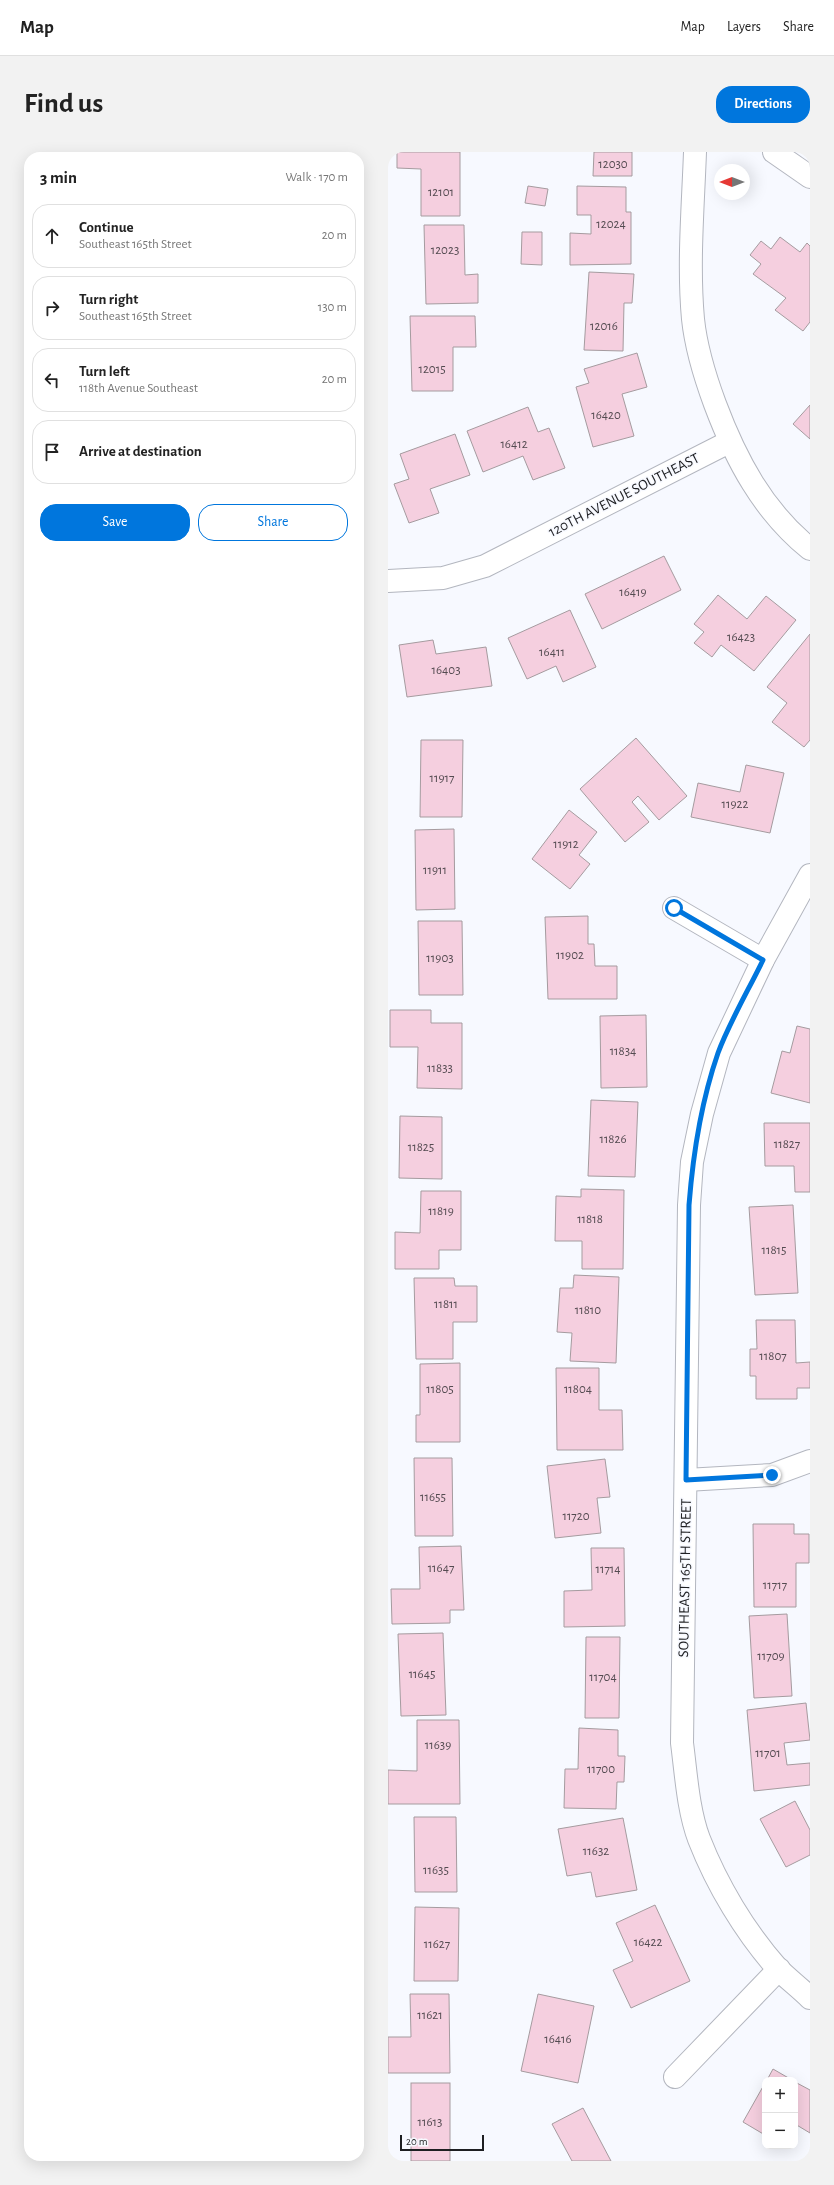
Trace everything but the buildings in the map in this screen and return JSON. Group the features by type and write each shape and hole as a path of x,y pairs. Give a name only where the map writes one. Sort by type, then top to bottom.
{"street":[{"path":"694,152 691,271 693,320 703,371 729,442 753,486 788,531 810,549"},
{"path":"774,152 810,177"},
{"name":"120TH AVENUE SOUTHEAST","path":"388,581 443,578 485,566 729,442"},
{"name":"SOUTHEAST 165TH STREET","path":"810,875 763,960 718,1053 702,1114 692,1162 689,1205 682,1743 688,1790 698,1838 724,1890 746,1927 779,1969 810,1998"},
{"path":"674,908 763,960"},
{"path":"686,1480 772,1475 810,1461"},
{"path":"675,2077 779,1969"}],"route":[{"path":"674,908 763,960 718,1053 702,1114 692,1162 689,1205 686,1480 772,1475"}]}
